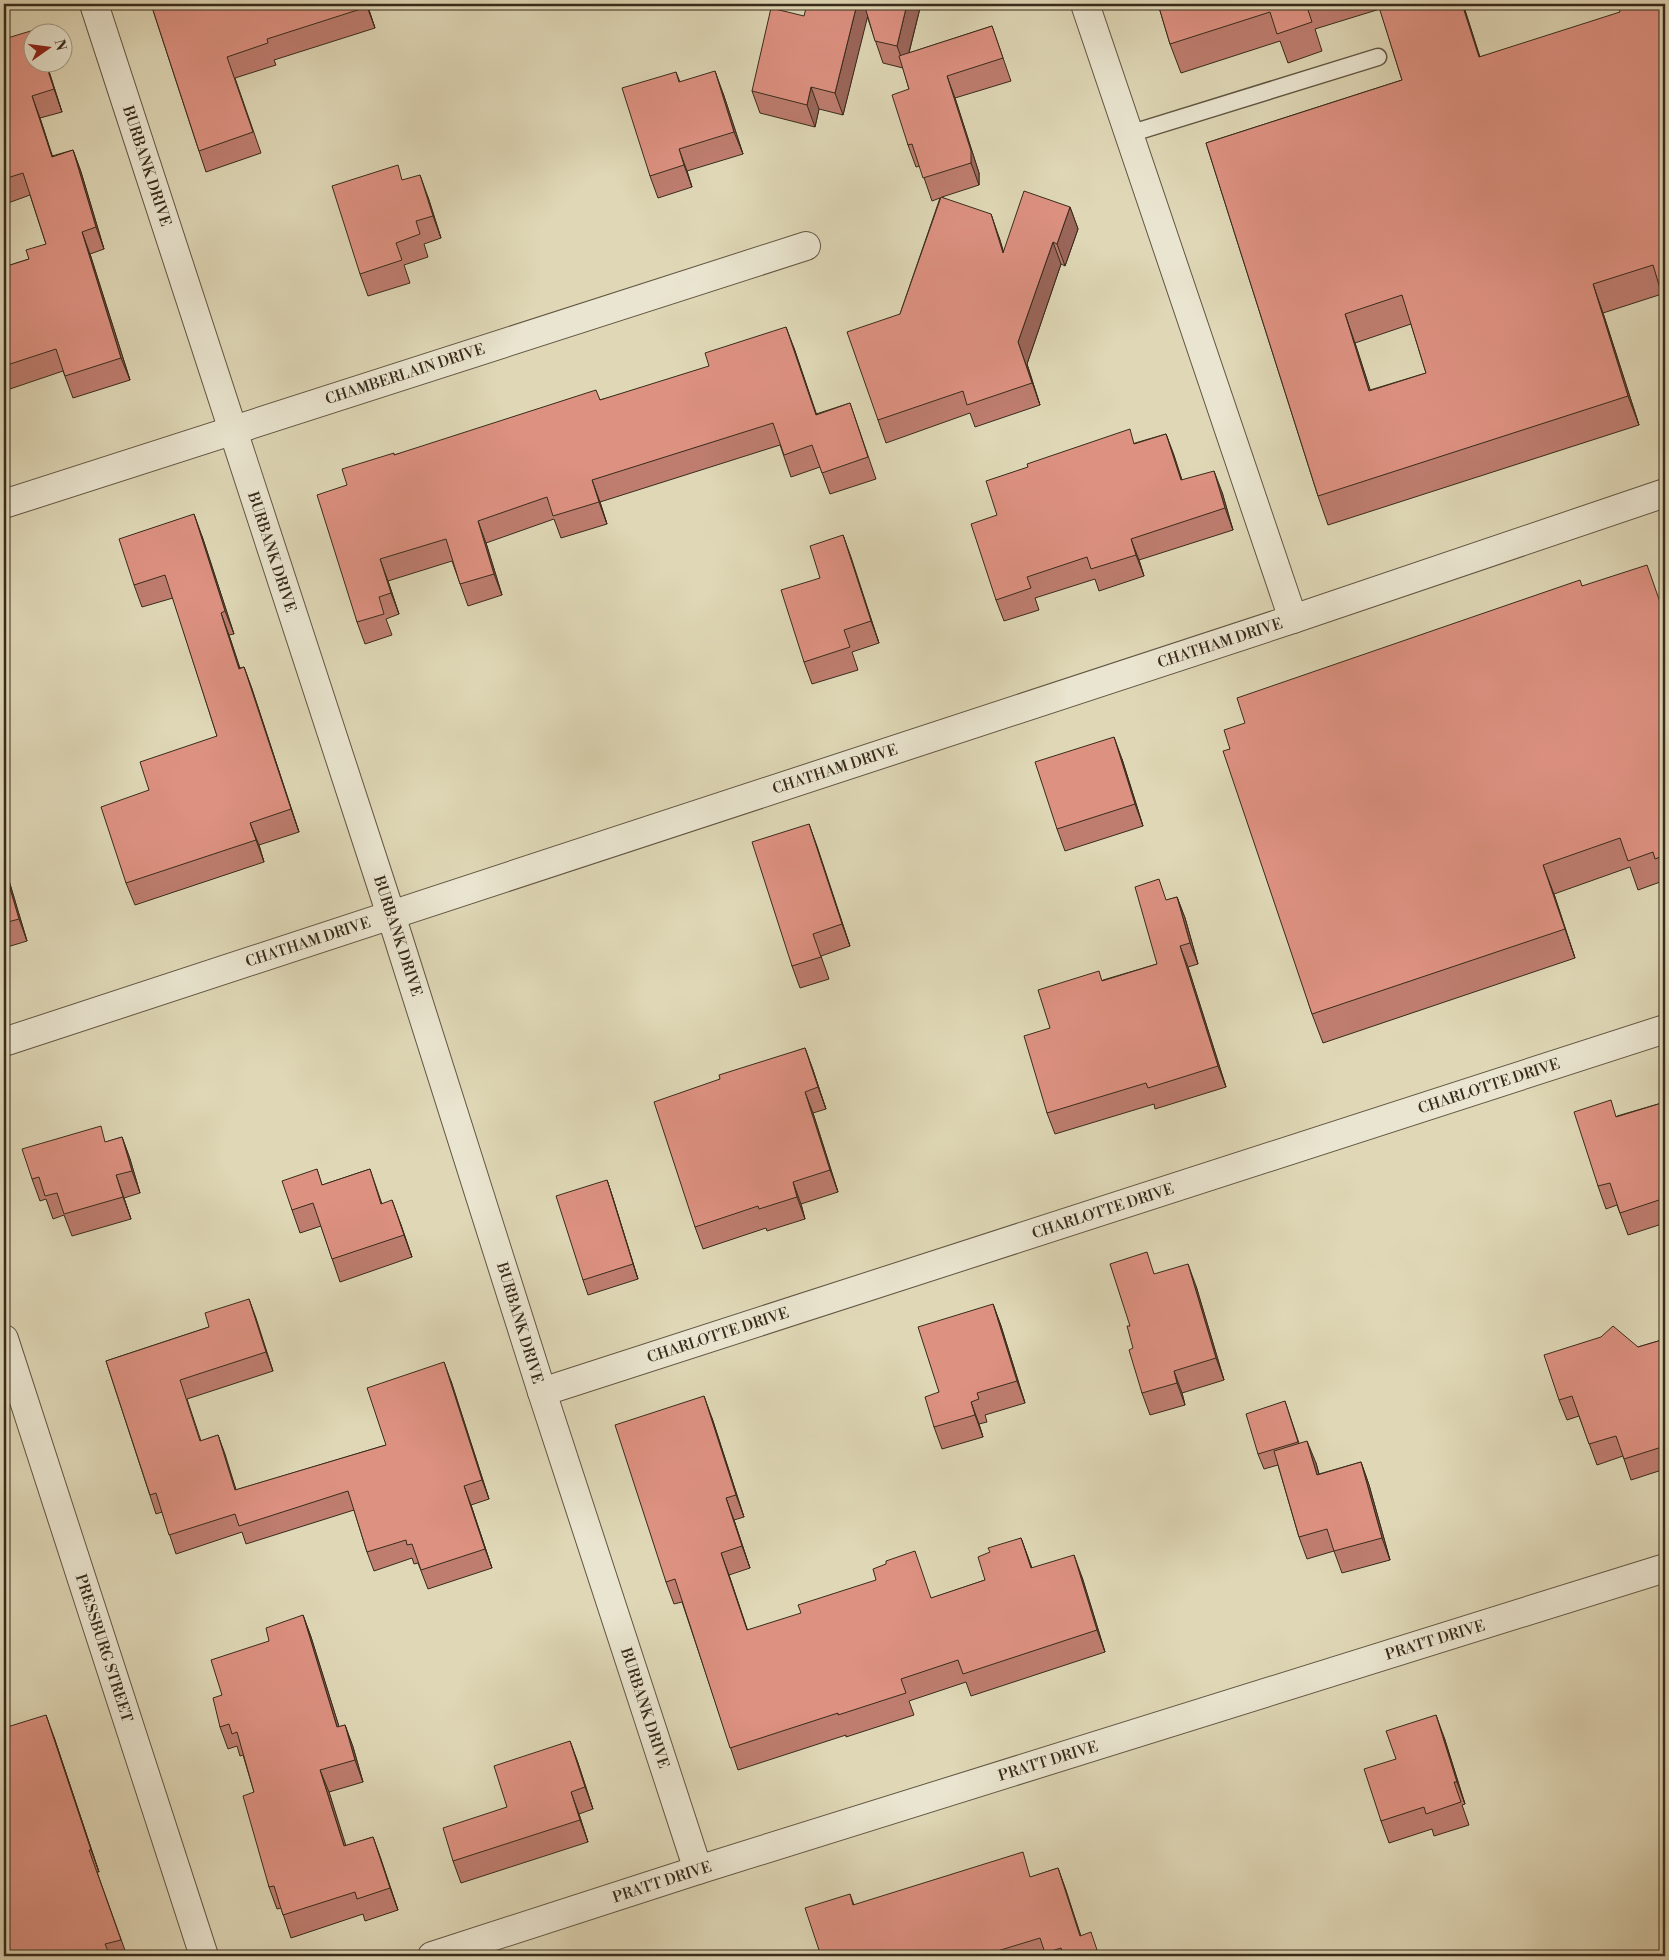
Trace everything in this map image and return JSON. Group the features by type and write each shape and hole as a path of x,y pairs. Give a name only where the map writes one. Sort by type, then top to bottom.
{"street":[{"name":"BURBANK DRIVE","path":"94,4 391,915 542,1392 698,1870"},
{"path":"1085,4 1293,619"},
{"name":"CHAMBERLAIN DRIVE","path":"4,504 232,429 806,246"},
{"name":"CHATHAM DRIVE","path":"4,1042 1293,619 1665,493"},
{"name":"CHARLOTTE DRIVE","path":"542,1392 1665,1029"},
{"name":"PRESSBURG STREET","path":"4,1339 204,1956"},
{"name":"PRATT DRIVE","path":"432,1956 698,1870 1665,1568"}],"lane":[{"path":"1129,134 1378,57"}],"building":[{"path":"151,4 366,4 367,7 267,39 268,43 227,57 253,132 199,151"},
{"path":"807,4 857,4 835,93 811,87 807,105 752,91 771,8 804,16"},
{"path":"865,4 907,4 897,46 875,41"},
{"path":"1158,4 1306,4 1312,22 1277,34 1270,12 1170,44"},
{"path":"1378,4 1462,4 1479,57 1620,12 1618,4 1665,4 1665,305 1653,265 1593,284 1628,396 1318,496 1206,143 1402,80","holes":["1402,295 1426,373 1369,391 1345,314"]},
{"path":"992,26 1003,58 947,76 971,151 971,163 923,178 912,144 908,145 892,95 909,89 899,56"},
{"path":"22,34 22,72 48,72 54,89 32,96 52,157 73,150 96,227 82,232 121,358 65,376 56,349 4,366 4,267 29,259 26,250 46,244 23,173 4,179 4,39"},
{"path":"715,71 734,132 679,149 684,165 650,176 622,88 676,72 679,82"},
{"path":"398,165 402,180 420,175 433,216 416,221 420,234 396,243 402,260 360,274 332,186"},
{"path":"1024,191 1070,207 1057,244 1053,242 1018,342 1032,383 967,405 963,391 878,420 847,332 900,314 941,197 991,214 1003,253"},
{"path":"786,327 816,415 850,403 868,457 822,473 812,445 784,455 773,423 592,480 599,502 553,516 547,497 478,521 494,574 460,584 446,539 380,559 391,593 379,597 384,614 357,622 317,495 347,485 342,469 394,453 394,455 596,390 600,400 709,366 705,353"},
{"path":"1130,429 1134,444 1166,434 1181,480 1214,471 1225,508 1131,539 1136,555 1091,569 1087,557 1027,577 1031,588 996,600 971,524 997,515 986,481 1028,467 1027,464"},
{"path":"194,514 225,611 221,613 239,669 244,667 291,809 250,823 256,840 126,883 101,807 149,790 140,762 217,736 165,575 134,585 119,539"},
{"path":"843,535 871,621 844,630 850,647 804,662 781,590 820,578 810,546"},
{"path":"1647,565 1660,602 1665,600 1665,855 1655,859 1653,852 1628,861 1620,838 1543,865 1565,929 1312,1014 1223,751 1230,749 1224,730 1245,723 1237,698 1580,580 1582,586"},
{"path":"1114,737 1135,804 1057,829 1035,762"},
{"path":"809,824 842,924 813,934 821,957 792,966 752,842"},
{"path":"4,868 19,919 4,923"},
{"path":"1159,879 1166,900 1177,897 1190,943 1180,946 1218,1066 1148,1088 1146,1083 1047,1113 1024,1036 1050,1028 1038,990 1099,971 1102,981 1157,964 1135,887"},
{"path":"805,1048 818,1087 805,1092 830,1170 793,1182 797,1197 759,1209 758,1206 695,1227 654,1102 720,1079 719,1075"},
{"path":"1611,1100 1616,1117 1665,1102 1665,1198 1620,1213 1610,1183 1598,1186 1574,1112"},
{"path":"101,1126 105,1142 122,1137 132,1171 116,1175 123,1197 64,1214 57,1193 45,1196 39,1177 32,1179 22,1149"},
{"path":"317,1169 322,1185 370,1169 381,1204 392,1200 404,1235 332,1259 313,1203 292,1210 282,1181"},
{"path":"607,1180 633,1264 583,1280 556,1196"},
{"path":"1147,1252 1154,1274 1188,1264 1216,1358 1174,1371 1177,1383 1142,1393 1129,1350 1133,1348 1127,1326 1130,1326 1110,1264"},
{"path":"249,1299 266,1352 180,1380 200,1441 218,1435 235,1490 386,1445 367,1388 444,1362 482,1480 464,1486 485,1549 421,1570 412,1544 407,1545 406,1540 367,1552 348,1491 239,1526 235,1514 169,1535 156,1493 150,1495 106,1361 209,1327 205,1313"},
{"path":"993,1304 1017,1381 977,1393 979,1399 971,1402 975,1415 934,1427 925,1397 939,1392 918,1327"},
{"path":"1613,1326 1638,1347 1665,1339 1665,1446 1624,1459 1616,1436 1589,1444 1572,1396 1559,1400 1544,1355 1601,1337"},
{"path":"704,1396 736,1495 726,1498 742,1546 721,1553 747,1630 801,1613 798,1605 876,1580 873,1569 886,1564 886,1561 915,1551 931,1598 985,1580 978,1557 990,1552 988,1548 1021,1538 1031,1568 1074,1555 1097,1630 963,1674 958,1660 901,1679 906,1693 730,1748 675,1579 666,1582 615,1425"},
{"path":"1285,1401 1298,1442 1258,1454 1246,1414"},
{"path":"1307,1441 1317,1475 1361,1462 1382,1538 1334,1551 1327,1529 1299,1537 1274,1451"},
{"path":"303,1615 337,1727 345,1725 355,1760 320,1770 344,1846 373,1837 390,1888 357,1899 355,1892 283,1915 274,1886 269,1887 243,1796 254,1792 237,1732 232,1734 229,1724 220,1727 213,1698 222,1695 211,1660 269,1641 266,1628"},
{"path":"46,1715 91,1850 89,1850 121,1940 105,1944 110,1956 4,1956 4,1873 10,1871 4,1852 4,1728"},
{"path":"1436,1715 1457,1782 1454,1782 1461,1802 1426,1814 1424,1807 1381,1821 1364,1769 1396,1759 1386,1731"},
{"path":"570,1741 585,1787 571,1792 580,1820 453,1861 443,1828 507,1807 494,1766"},
{"path":"1023,1852 1030,1877 1058,1868 1080,1936 1091,1932 1099,1956 1064,1956 1061,1948 1045,1953 1040,1938 981,1956 808,1956 820,1953 805,1908 850,1894 853,1905"}]}
